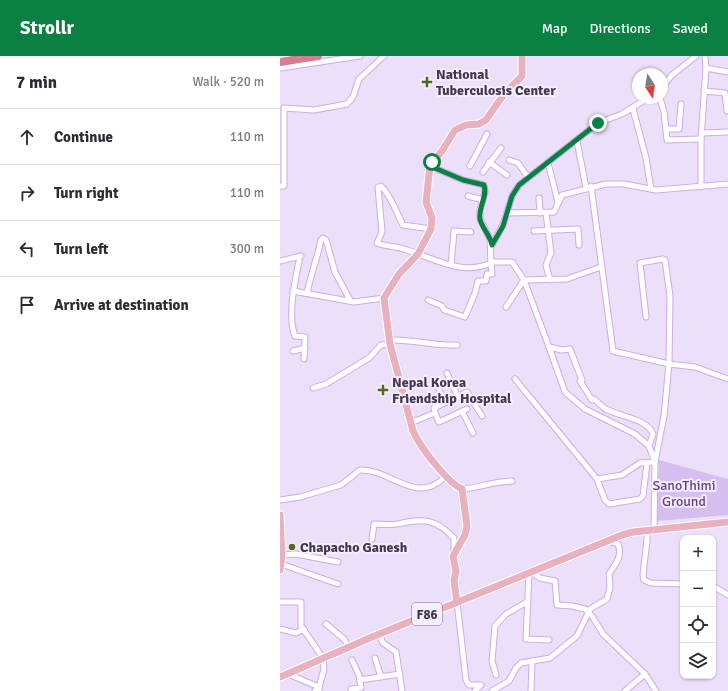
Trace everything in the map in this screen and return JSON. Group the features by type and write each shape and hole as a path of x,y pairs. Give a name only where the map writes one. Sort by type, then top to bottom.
{"highway":[{"path":"280,62 318,56"}],"main road":[{"path":"457,602 454,579 456,571 453,558 465,535 467,526 462,489 445,477 442,470 418,441 410,423 390,342 384,298 399,274 418,254 432,229 432,218 426,202 430,166 442,151 455,130 486,120 504,94 522,76 522,56"},
{"path":"280,515 282,555 280,567"},
{"name":"F86","path":"280,677 379,634 531,574 622,535 728,522"}],"street":[{"path":"280,68 360,56"},
{"path":"280,186 284,186 284,108 314,110 347,104 353,97 359,79 384,56"},
{"path":"668,80 696,56"},
{"path":"701,187 701,139 706,68 705,56"},
{"path":"706,68 728,72"},
{"path":"704,91 725,93 727,111"},
{"path":"492,245 500,232 515,190 598,123 633,109 640,104"},
{"path":"661,104 667,140 701,139"},
{"path":"666,129 679,129 681,104"},
{"path":"633,109 646,158 651,189"},
{"path":"702,132 728,132"},
{"path":"470,166 487,134"},
{"path":"577,141 588,187 613,351 669,364 695,367 728,379"},
{"path":"483,172 501,148"},
{"path":"509,160 518,163 528,178"},
{"path":"489,162 507,175"},
{"path":"548,163 558,202"},
{"path":"428,300 442,306 444,310 465,317 476,294 478,281 486,281 487,274 492,274 492,245 480,219 480,210 485,192 484,185 463,180 430,166"},
{"path":"507,213 546,213 555,211 562,195 588,187 624,184 651,189 701,187 728,184"},
{"path":"432,229 403,225 393,202 381,186 378,187 382,212 382,232 377,243 451,265 480,268 491,263 512,262 524,280 565,392 585,409 635,434 649,446 655,462"},
{"path":"468,196 482,200"},
{"path":"539,198 540,213"},
{"path":"546,213 551,253 546,265 550,280"},
{"path":"534,230 578,229 579,245"},
{"path":"451,265 454,231 471,232"},
{"path":"307,293 311,272 316,264 321,240 323,238 326,240 335,272 350,300"},
{"path":"280,261 300,259 293,291 291,317 294,334 297,336 304,336 304,359"},
{"path":"646,317 640,263 663,259 665,260 670,296 669,364 664,416 655,462 654,530"},
{"path":"524,280 567,279 601,266"},
{"path":"506,307 524,280"},
{"path":"293,291 364,302 384,298"},
{"path":"313,388 326,384 369,358 381,345 390,342 401,340 432,344 457,345"},
{"path":"549,347 562,350 570,349 582,380 580,381 592,400 594,399 606,409 642,423 652,429 653,434 649,446"},
{"path":"293,351 305,348"},
{"path":"447,373 458,397"},
{"path":"515,379 597,480 605,500 609,504 640,499 643,496 647,462"},
{"path":"438,387 445,403"},
{"path":"473,433 464,410 439,422 434,408 467,392 482,416"},
{"path":"410,423 435,413"},
{"path":"597,480 622,475 640,463 655,462"},
{"path":"280,500 300,497 341,485 360,470 370,471 418,490 437,485 445,477"},
{"path":"462,489 512,481"},
{"path":"372,539 374,524 402,524 408,521 427,521 440,526 454,538 454,554"},
{"path":"646,531 647,540 643,576 644,580 651,583 680,584"},
{"path":"492,691 509,681 519,665 523,662 550,658 576,636 588,612 593,607 604,601 608,596 610,587 608,576 620,557 618,544 622,535"},
{"path":"608,540 618,544"},
{"path":"282,555 296,554 338,562"},
{"path":"280,567 338,584"},
{"path":"549,640 526,639 527,602 531,574 540,578 555,581 557,605 577,607 588,612 603,634 645,674 656,691"},
{"path":"716,588 728,595"},
{"path":"280,602 301,602 301,626 323,658 324,669 317,690 288,674"},
{"path":"457,602 466,680 469,685 481,685 481,688 475,691"},
{"path":"496,675 492,660 495,626 506,614 527,602"},
{"path":"326,624 344,639 349,647"},
{"path":"280,629 296,633 304,630"},
{"path":"379,634 384,643 396,652 402,691"},
{"path":"375,658 381,677"},
{"path":"352,660 358,670 361,688 351,689 352,691"},
{"path":"531,691 532,661"},
{"path":"360,680 400,674"},
{"path":"624,691 645,674"}],"green space":[{"name":"SanoThimi Ground","path":"659,460 728,479 728,515 657,521"}],"place":[{"name":"National Tuberculosis Center","path":"427,82"},
{"name":"Nepal Korea Friendship Hospital","path":"383,390"},
{"name":"Chapacho Ganesh","path":"292,547"}],"route":[{"path":"432,162 430,166 444,173 463,180 484,185 485,192 480,210 480,219 486,229 492,245 503,226 512,196 519,185 598,123"}]}
